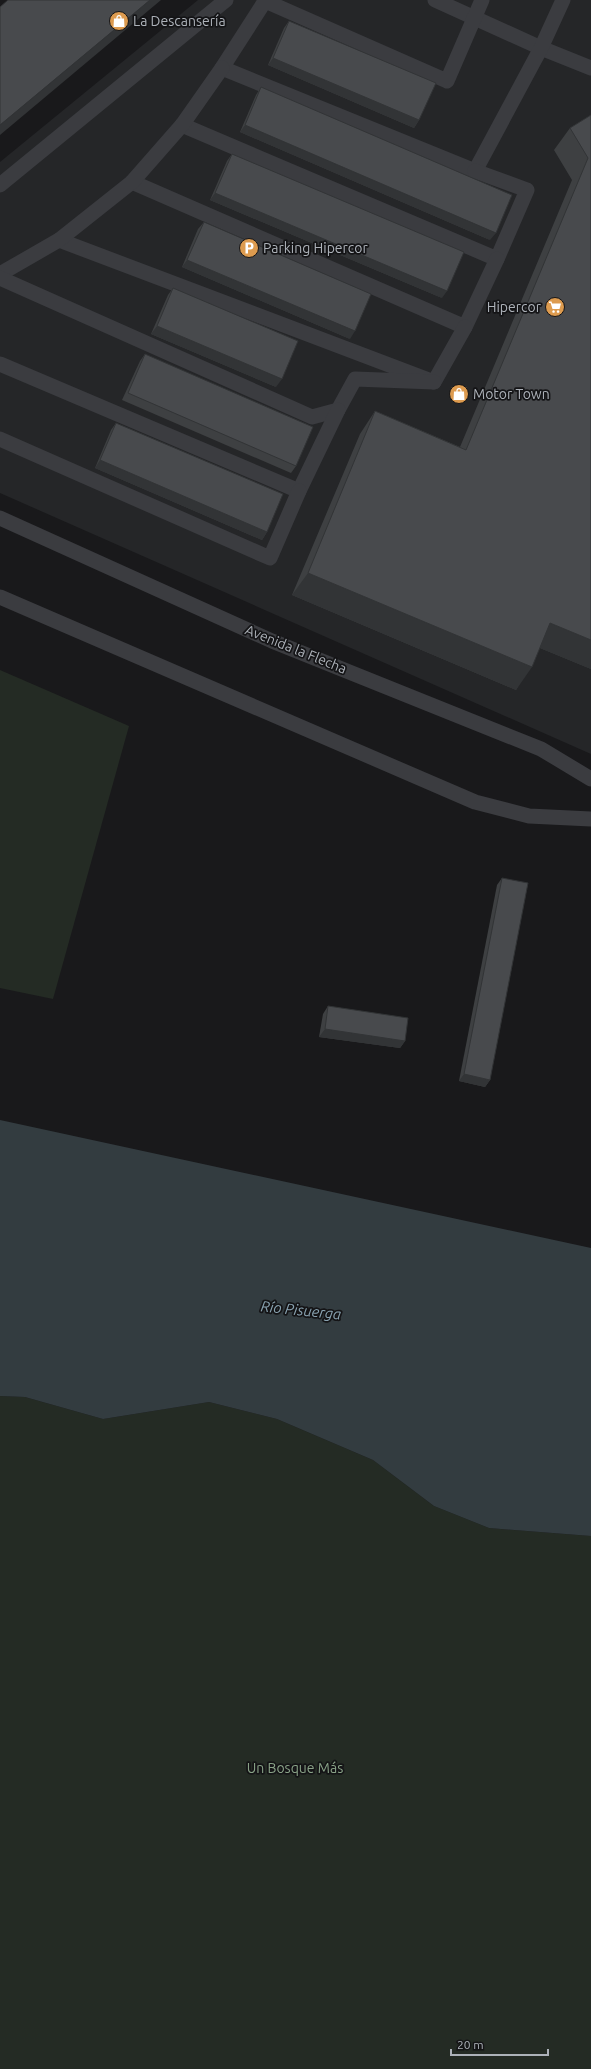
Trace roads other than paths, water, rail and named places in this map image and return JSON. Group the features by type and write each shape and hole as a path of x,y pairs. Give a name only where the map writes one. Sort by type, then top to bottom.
{"lane":[{"path":"0,185 226,0"},
{"path":"435,0 541,48 591,68"},
{"path":"0,274 59,240 132,182 182,125 222,68 263,1 447,81 482,0"},
{"path":"475,171 541,48 563,0"},
{"path":"222,68 475,171 527,190 465,327 434,382"},
{"path":"182,125 497,259"},
{"path":"132,182 465,327"},
{"path":"59,240 434,382"},
{"path":"0,278 312,417 338,410"},
{"path":"0,364 300,491"},
{"path":"0,439 270,558 338,410 355,379 434,382"},
{"name":"Avenida la Flecha","path":"0,518 272,641 541,749 591,780"},
{"path":"0,597 475,802 529,816 591,819"}],"water":[{"name":"Río Pisuerga","path":"0,1120 591,1248 591,1536 489,1528 434,1506 373,1460 277,1419 209,1402 103,1419 25,1397 0,1396"}],"place":[{"name":"La Descansería","path":"119,21"},
{"name":"Parking Hipercor","path":"249,248"},
{"name":"Hipercor","path":"555,307"},
{"name":"Motor Town","path":"459,394"}],"park label":[{"name":"Un Bosque Más","path":"295,1768"}]}
